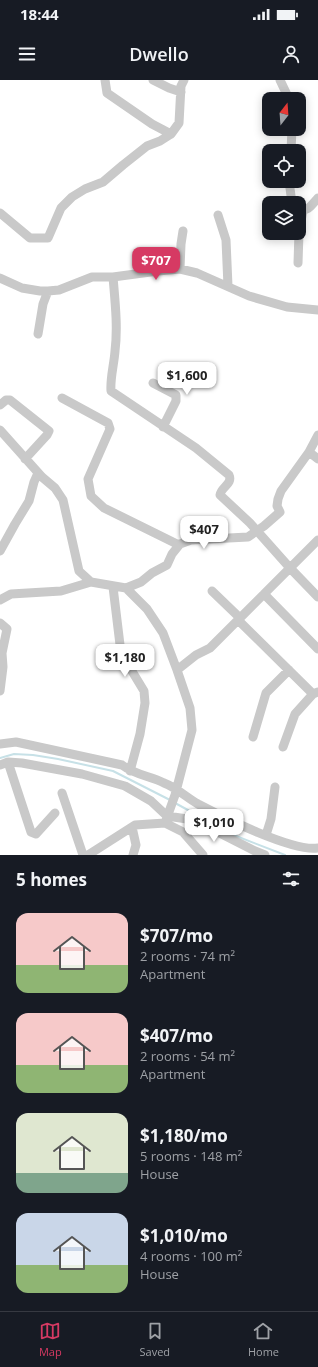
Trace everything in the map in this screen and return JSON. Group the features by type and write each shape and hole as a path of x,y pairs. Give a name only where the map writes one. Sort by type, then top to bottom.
{"street":[{"path":"105,80 107,93 152,124 171,134"},
{"path":"153,80 180,92"},
{"path":"0,214 30,238 48,238 61,208 72,197 103,182 147,146 160,141 171,134 179,123 180,92 184,80"},
{"path":"280,80 285,92"},
{"path":"306,208 311,207 318,198"},
{"path":"218,215 226,240 228,286"},
{"path":"180,269 183,231"},
{"path":"298,263 299,240"},
{"path":"0,278 22,288 48,291 59,290 92,277 113,277 180,269 197,273 249,296 287,307 318,310"},
{"path":"113,277 116,315 115,351 110,383 111,391 196,448 229,475 230,482 221,491 220,495 257,530 318,597"},
{"path":"38,334 48,291"},
{"path":"153,383 176,395 176,402 163,427"},
{"path":"62,398 108,423 110,429 88,479 91,496 104,508 179,546"},
{"path":"0,405 6,400 10,400 49,431 26,459"},
{"path":"0,430 38,473 55,488 62,500 79,571 92,582 113,587 126,588 141,582 152,573 167,565 172,554 179,546 191,540 248,537 264,526 280,512 277,506 281,491 309,452 318,434"},
{"path":"309,452 318,459"},
{"path":"0,551 30,501 34,482 38,473"},
{"path":"177,670 196,655 210,648 318,540"},
{"path":"0,600 11,594 61,591 92,582"},
{"path":"113,587 121,653 144,691 145,703 140,734 130,771"},
{"path":"126,588 147,609 163,633 190,708 192,730 167,816"},
{"path":"212,591 289,670 315,693 294,714 282,747"},
{"path":"264,594 318,650"},
{"path":"0,623 7,629 2,653 0,691"},
{"path":"253,738 266,693 289,670"},
{"path":"0,744 16,742 59,750 122,765 130,771 163,782 175,792 266,835 294,845 318,848"},
{"path":"54,813 36,834 31,832 4,764 22,763 45,767 82,774 126,786 151,800 183,832 203,855"},
{"path":"266,835 271,820 275,787"},
{"path":"62,793 83,855"},
{"path":"88,855 135,825 167,816 198,822 265,855"},
{"path":"132,827 136,845 133,855"}],"waterway":[{"path":"0,758 14,754 33,755 113,771 170,800"},
{"path":"175,803 236,836 285,855"}]}
